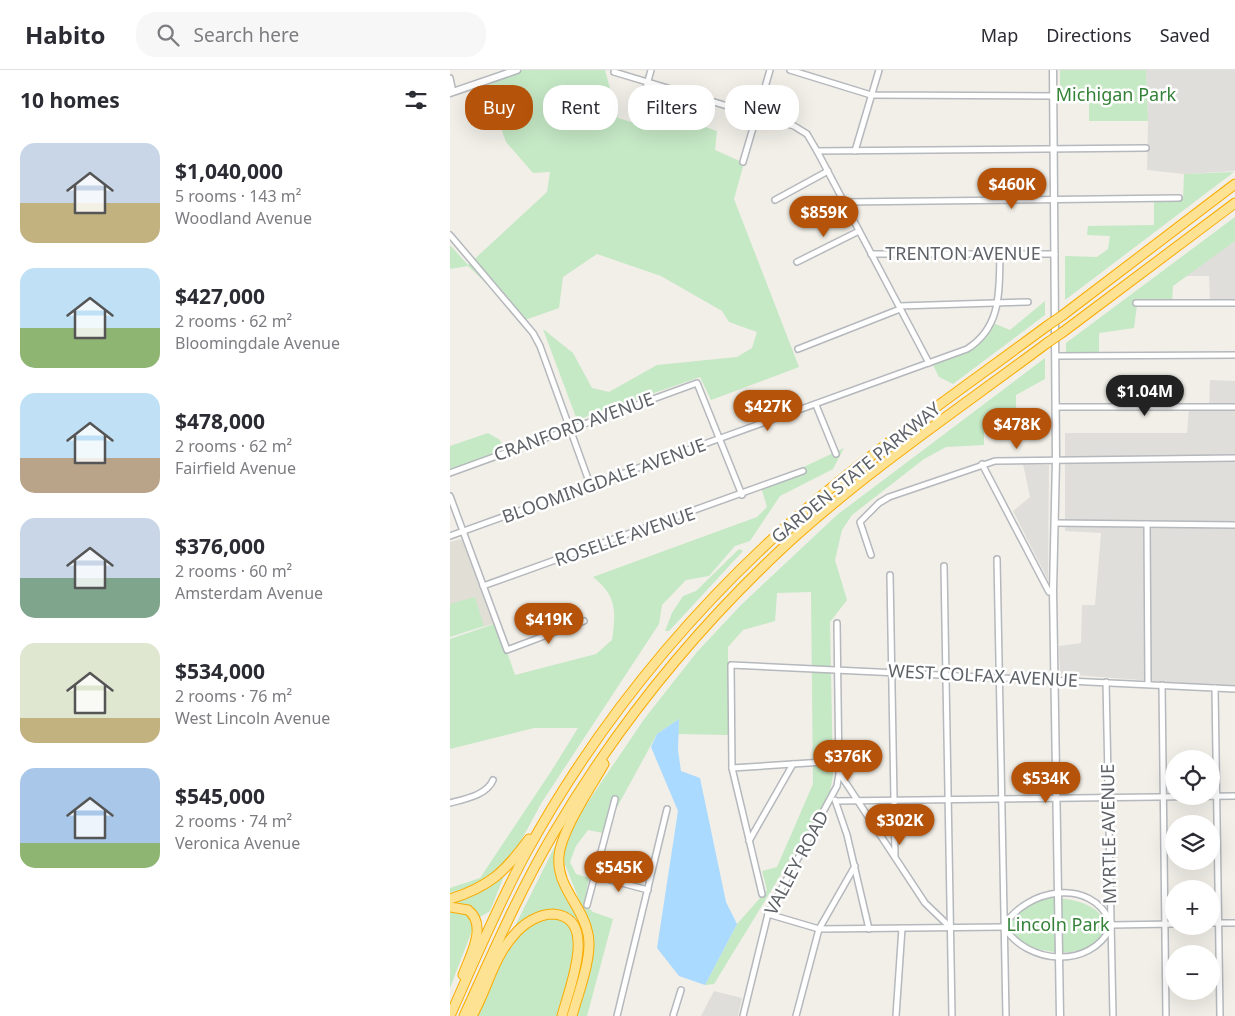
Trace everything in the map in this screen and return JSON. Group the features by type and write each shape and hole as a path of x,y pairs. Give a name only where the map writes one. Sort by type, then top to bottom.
{"highway":[{"name":"GARDEN STATE PARKWAY","path":"450,1015 510,886 557,801 594,744 654,665 701,611 753,558 836,484 1235,184"},
{"name":"GARDEN STATE PARKWAY","path":"464,1016 547,844 582,788 624,726 696,637 741,589 788,544 870,475 1235,203"},
{"path":"572,1016 589,939 585,924 561,879 558,868 560,850 565,836 624,726"},
{"path":"450,899 477,890 500,875 512,862 557,801"},
{"path":"450,907 468,910 474,915 478,925 475,942 450,1015"},
{"path":"472,1016 500,954 510,940 530,921 540,916 553,914 570,921 576,928 580,940 562,1016"}],"street":[{"path":"450,78 451,92 517,70"},
{"path":"646,85 652,70"},
{"path":"765,85 770,70"},
{"path":"790,70 871,95 1054,96"},
{"path":"855,150 879,70"},
{"path":"1054,70 1056,460 1053,592 1060,1016"},
{"path":"614,72 725,105"},
{"path":"799,129 809,137 817,151 929,363"},
{"path":"743,162 752,130"},
{"path":"817,151 1146,148"},
{"path":"775,200 828,172"},
{"path":"844,202 1179,198"},
{"path":"797,262 859,231"},
{"path":"450,235 534,333 591,487"},
{"name":"TRENTON AVENUE","path":"871,254 1055,254"},
{"name":"BLOOMINGDALE AVENUE","path":"450,536 591,487 961,352 977,342 993,322 998,303 1000,254"},
{"path":"798,349 900,308 1028,302"},
{"path":"1136,303 1235,303"},
{"path":"1056,356 1235,355"},
{"name":"CRANFORD AVENUE","path":"450,473 698,383 720,439"},
{"path":"816,405 836,454"},
{"path":"1056,407 1235,406"},
{"path":"720,439 742,495"},
{"path":"871,555 860,522 878,503 889,497 982,464 999,460 1235,458"},
{"path":"982,464 1049,592 1053,592"},
{"name":"ROSELLE AVENUE","path":"483,586 803,472"},
{"path":"450,496 506,650 584,622"},
{"path":"1054,523 1235,525"},
{"path":"1147,524 1148,684"},
{"path":"997,559 1006,1016"},
{"path":"944,566 952,1016"},
{"path":"890,575 894,856"},
{"name":"VALLEY ROAD","path":"743,1016 768,914 835,800 839,774 837,623"},
{"name":"WEST COLFAX AVENUE","path":"732,768 731,664 1054,679 1235,690"},
{"name":"MYRTLE AVENUE","path":"1106,682 1113,1016"},
{"path":"1111,925 1165,924 1162,685"},
{"path":"1215,688 1216,750"},
{"path":"762,894 732,768 839,761"},
{"path":"749,841 793,764"},
{"path":"839,774 925,903 950,927"},
{"path":"450,803 481,793 491,785 493,780"},
{"path":"1220,797 1235,796"},
{"path":"869,929 855,866 835,800 858,802 1163,798"},
{"path":"587,905 615,799"},
{"path":"1216,805 1218,880"},
{"path":"617,1016 667,809"},
{"path":"796,1016 819,929 855,866"},
{"path":"594,876 648,890"},
{"path":"1004,927 1013,914 1024,904 1038,898 1059,893 1076,894 1091,900 1103,910 1111,925"},
{"path":"768,914 819,929 1004,927"},
{"path":"1220,923 1235,923"},
{"path":"1004,927 1010,937 1026,948 1043,955 1060,958 1078,954 1089,949 1104,936 1111,925"},
{"path":"896,1016 902,928"},
{"path":"1165,935 1166,1016"},
{"path":"1219,935 1220,1016"},
{"path":"673,1016 681,990"}],"shaded area":[{"path":"1146,70 1235,70 1235,171 1184,174 1147,170"},
{"path":"1235,241 1235,303 1210,303 1209,276 1186,276"},
{"path":"1210,380 1235,381 1235,687 1060,674 1059,646 1081,643 1082,605 1095,605 1101,533 1065,531 1065,433 1187,433 1189,407 1209,407"},
{"path":"1023,464 1049,465 1048,580 1013,511 1030,497"},
{"path":"462,539 493,624 450,635 450,542"},
{"path":"714,991 742,998 738,1016 701,1016"}],"green space":[{"path":"510,70 605,70 609,85 543,85 543,130 618,130 618,118 628,121 628,130 717,131 715,150 744,163 734,199 799,367 711,400 700,377 577,420 543,329 573,353 592,388 609,392 657,365 737,357 752,348 757,332 729,322 722,311 661,276 597,254 563,277 559,308 525,320 468,266 450,269 450,245 468,265 547,192 550,172 533,173 506,142 502,130 533,130 533,85 485,85 484,81"},
{"name":"Michigan Park","path":"1060,70 1146,70 1148,121 1089,121 1089,99 1060,99"},
{"path":"1234,172 1065,300 1065,256 1097,257 1108,249 1110,236 1087,235 1088,226 1154,225 1154,199 1183,198 1184,174"},
{"path":"1235,217 1235,241 1173,286 1172,302 1137,305 1134,328 1099,333 1099,356 1066,357 1066,343"},
{"path":"1045,301 1045,315 953,384 939,377 932,363 972,348 993,323 1010,330"},
{"path":"1045,358 1045,379 1016,395 1016,428 984,428 984,445 946,447 924,459 852,515 842,530 835,560 847,600 830,622 833,776 829,796 714,984 705,985 737,924 767,890 762,871 777,867 813,784 811,592 777,593 775,621 743,630 728,647 728,735 678,734 679,719 657,734 603,833 588,830 576,846 570,862 576,874 589,878 584,903 593,912 613,919 587,1016 572,1016 580,973 569,1016 565,1016 579,957 566,986 560,1016 476,1016 508,948 510,949 524,930 556,912 512,932 556,844 555,867 561,886 584,912 562,857 573,824 645,718 697,652 741,605 837,515"},
{"path":"488,433 500,440 504,451 450,470 450,446"},
{"path":"844,448 833,469 780,496 750,541 735,546 709,576 686,580 662,605 659,624 542,802 517,848 505,863 483,882 450,893 450,888 480,878 578,728 534,728 450,749 450,639 497,623 515,675 596,654 612,640 614,612 611,598 607,591 593,577 757,517 767,507 761,487"},
{"path":"739,549 743,551 669,631 665,631 672,613 683,596 696,591"},
{"path":"475,597 484,626 450,637 450,604"},
{"path":"506,871 490,911 480,917 453,904 452,902"},
{"name":"Lincoln Park","path":"1053,898 1068,899 1088,905 1100,914 1105,920 1100,938 1086,948 1067,952 1046,951 1028,945 1014,936 1010,925 1018,913 1034,902"},
{"path":"454,912 466,916 473,928 450,988 450,913"}],"water":[{"path":"679,719 678,750 681,771 700,778 726,902 737,924 705,985 679,976 657,948 678,811 651,747 657,734"}]}
